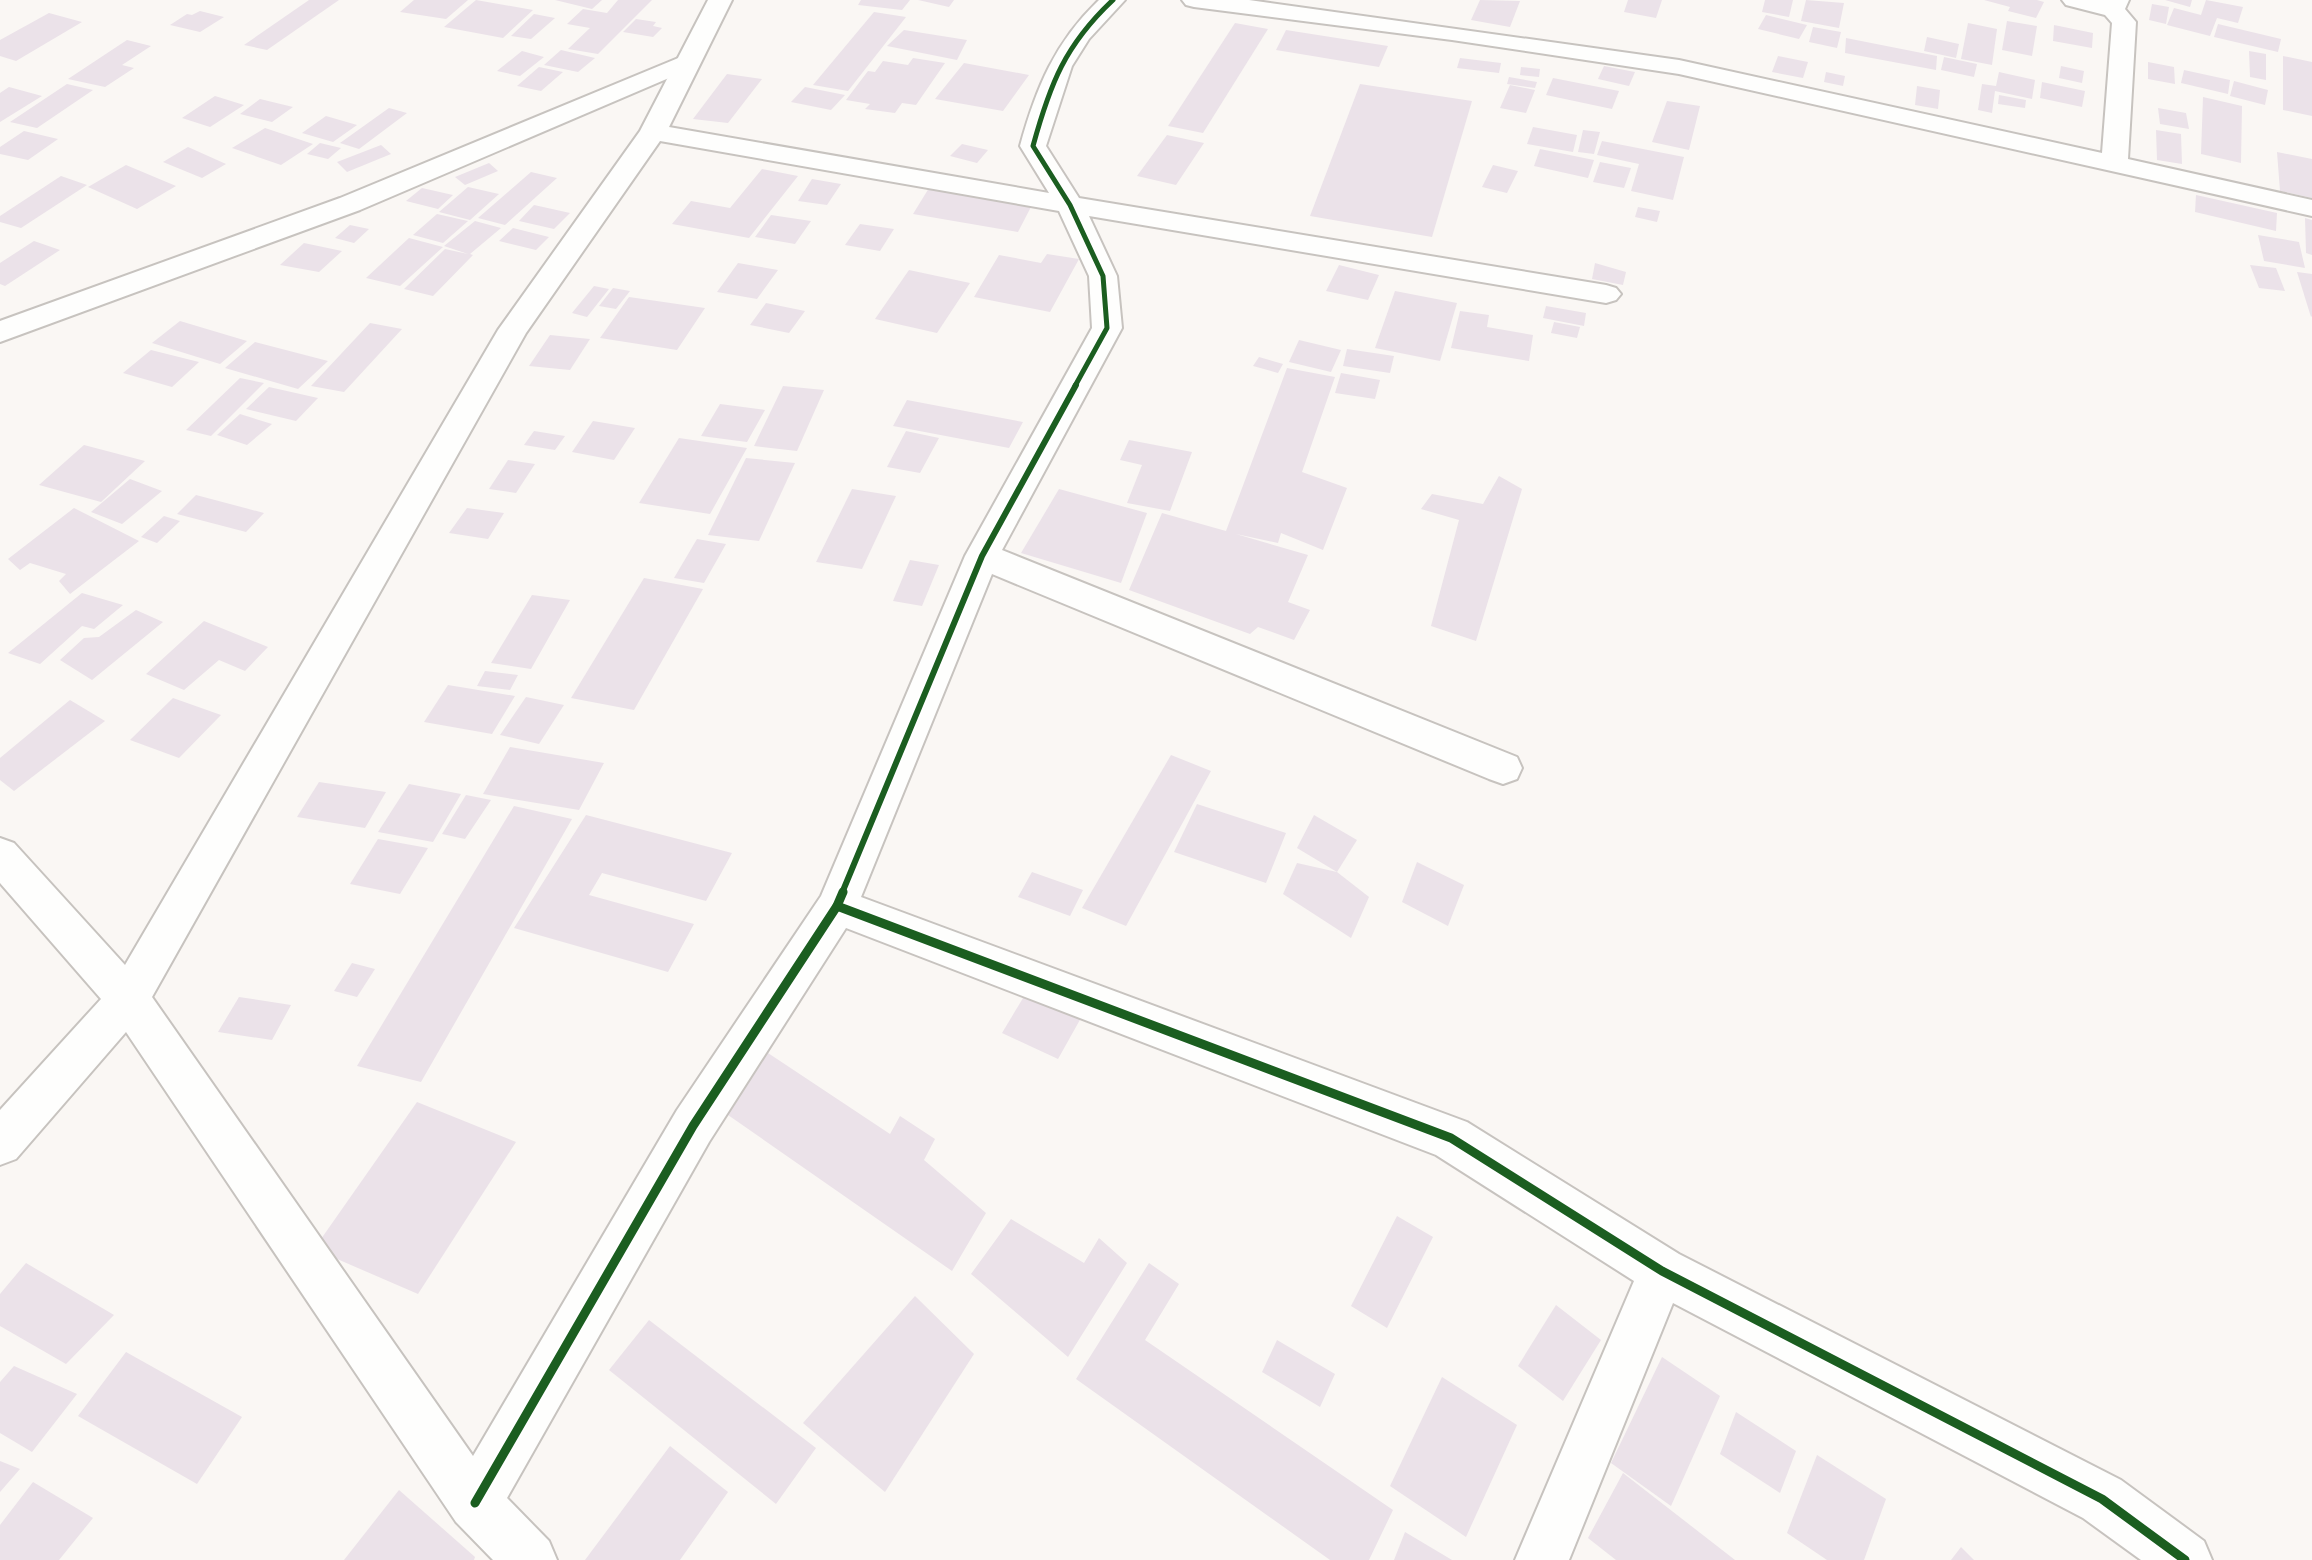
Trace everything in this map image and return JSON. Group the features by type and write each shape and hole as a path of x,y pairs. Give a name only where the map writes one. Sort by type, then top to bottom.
{"street":[{"path":"0,1143 128,999 513,330 653,132 720,0"},
{"path":"475,1503 693,1126 837,906 982,556 1107,328 1103,276 1070,205 1033,146 1050,79 1083,27 1113,0"},
{"path":"1194,0 1452,33 1679,67 2312,208"},
{"path":"2074,0 2115,5 2124,22 2115,162"},
{"path":"0,332 350,204 688,61"},
{"path":"653,132 1606,294"},
{"path":"982,556 1503,768"},
{"path":"0,855 128,999 475,1503 530,1560"},
{"path":"837,906 1451,1138 1662,1271 2102,1499 2185,1560"},
{"path":"1542,1560 1662,1271"}],"building":[{"path":"309,0 339,0 267,50 244,45"},
{"path":"414,0 468,0 446,19 400,12"},
{"path":"476,0 533,10 503,38 444,27"},
{"path":"555,0 602,0 592,9"},
{"path":"618,0 652,0 598,54 568,49 590,28 567,24 583,9 607,13"},
{"path":"861,0 910,0 902,10 858,5"},
{"path":"918,0 954,0 949,7"},
{"path":"1480,0 1520,1 1510,27 1471,20"},
{"path":"1628,0 1662,0 1656,18 1624,12"},
{"path":"1765,0 1793,0 1789,17 1762,12"},
{"path":"1806,0 1844,3 1839,28 1801,21"},
{"path":"1984,0 2044,2 2036,18 2008,11 2010,7"},
{"path":"2165,0 2192,0 2190,7"},
{"path":"2206,0 2243,7 2238,23 2217,18 2210,36 2167,25 2174,8 2201,15"},
{"path":"2152,4 2169,7 2166,24 2149,20"},
{"path":"200,11 224,17 200,32 170,25 187,14"},
{"path":"874,12 906,17 848,91 813,85"},
{"path":"49,13 82,22 16,61 0,56 0,40"},
{"path":"534,14 555,18 531,39 511,36"},
{"path":"1766,15 1807,25 1799,39 1758,29"},
{"path":"636,19 656,22 653,26 662,28 653,37 623,32"},
{"path":"2007,21 2037,26 2032,56 2002,50"},
{"path":"1235,23 1268,29 1203,133 1168,126"},
{"path":"1968,23 1997,29 1992,65 1961,59"},
{"path":"2218,24 2281,39 2278,52 2214,37"},
{"path":"2054,25 2093,33 2092,48 2053,41"},
{"path":"1813,27 1841,32 1837,48 1809,42"},
{"path":"904,30 967,40 957,60 887,46"},
{"path":"1286,30 1388,46 1379,67 1276,50"},
{"path":"1927,37 1959,44 1956,58 1924,51"},
{"path":"1846,38 1937,56 1936,70 1845,53"},
{"path":"127,40 151,46 122,65 134,68 105,87 68,79"},
{"path":"561,50 595,58 578,72 544,65"},
{"path":"522,51 544,57 520,76 497,71"},
{"path":"2249,51 2266,54 2266,80 2250,77"},
{"path":"1778,56 1808,62 1803,78 1772,72"},
{"path":"2283,56 2312,62 2312,116 2283,110"},
{"path":"1944,57 1977,64 1974,77 1941,70"},
{"path":"913,58 945,63 916,105 902,103 895,113 865,109 870,104 846,100 868,71 875,72 883,61 908,65"},
{"path":"1460,58 1501,63 1499,73 1457,68"},
{"path":"2148,62 2174,67 2175,84 2148,79"},
{"path":"964,63 1029,75 1003,111 935,99"},
{"path":"1604,66 1635,72 1629,86 1598,79"},
{"path":"2061,66 2084,71 2082,83 2059,78"},
{"path":"539,67 563,72 541,91 517,86"},
{"path":"1521,67 1540,69 1539,77 1520,75"},
{"path":"2184,70 2230,80 2228,94 2181,83"},
{"path":"1826,72 1845,76 1843,86 1824,82"},
{"path":"1999,72 2035,80 2032,99 1995,91 1992,113 1978,110 1982,84 1996,86"},
{"path":"727,74 762,79 728,123 693,119"},
{"path":"1509,77 1537,82 1535,88 1507,84"},
{"path":"1553,78 1619,91 1612,109 1546,95"},
{"path":"2234,81 2268,90 2265,105 2230,96"},
{"path":"2042,82 2085,91 2082,107 2040,98"},
{"path":"67,84 93,90 37,128 10,122"},
{"path":"1360,84 1472,101 1432,237 1310,216"},
{"path":"1510,85 1535,90 1526,113 1500,108"},
{"path":"1917,86 1940,90 1938,109 1915,105"},
{"path":"9,87 42,96 0,122 0,93"},
{"path":"805,87 845,95 831,110 791,102"},
{"path":"1999,95 2026,100 2025,108 1998,104"},
{"path":"215,96 244,105 210,127 182,118"},
{"path":"2203,97 2242,106 2241,163 2201,154"},
{"path":"260,99 293,107 272,122 240,114"},
{"path":"1667,101 1700,106 1689,150 1652,142"},
{"path":"389,108 407,113 359,149 340,143"},
{"path":"2158,108 2186,113 2189,129 2160,124"},
{"path":"326,116 357,125 333,142 302,133"},
{"path":"1533,127 1577,135 1573,152 1527,144"},
{"path":"265,128 313,144 281,165 232,148"},
{"path":"1583,130 1600,132 1594,154 1578,152"},
{"path":"2156,130 2181,134 2182,164 2157,160"},
{"path":"24,131 58,139 28,160 0,154 0,147"},
{"path":"1167,135 1204,143 1176,185 1137,176"},
{"path":"1602,141 1684,157 1673,200 1631,191 1639,164 1597,155"},
{"path":"320,143 341,148 328,159 307,154"},
{"path":"962,144 988,150 977,163 950,156"},
{"path":"381,145 391,154 347,172 337,162"},
{"path":"188,147 226,164 202,178 163,162"},
{"path":"1540,149 1594,160 1588,178 1534,166"},
{"path":"2277,152 2312,159 2312,198 2280,191"},
{"path":"1600,162 1631,168 1624,188 1593,182"},
{"path":"489,163 498,171 465,185 455,177"},
{"path":"126,165 176,186 137,209 88,187"},
{"path":"1493,165 1518,171 1507,193 1482,187"},
{"path":"762,169 798,176 749,238 672,224 691,201 730,208"},
{"path":"531,172 557,178 505,225 478,218"},
{"path":"61,176 87,185 21,228 0,222 0,216"},
{"path":"812,179 841,184 827,205 798,201"},
{"path":"468,187 499,194 470,220 439,212"},
{"path":"422,188 453,195 438,209 406,201"},
{"path":"929,188 1032,205 1018,232 913,214"},
{"path":"2196,195 2277,213 2276,231 2195,212"},
{"path":"534,205 570,213 554,229 519,221"},
{"path":"1638,207 1660,211 1657,222 1635,217"},
{"path":"437,214 468,221 443,243 413,235"},
{"path":"771,215 811,221 795,244 755,237"},
{"path":"2305,218 2312,220 2312,255 2306,253"},
{"path":"475,221 501,228 470,254 473,255 433,296 404,289 445,249 468,254 444,246"},
{"path":"860,224 894,229 880,251 845,245"},
{"path":"350,225 369,229 354,243 335,238"},
{"path":"513,228 549,237 536,250 499,241"},
{"path":"2258,235 2299,242 2305,268 2264,261"},
{"path":"409,238 443,247 400,286 366,278"},
{"path":"34,241 60,250 5,286 0,284 0,263"},
{"path":"304,243 342,251 319,272 280,265"},
{"path":"1047,254 1079,259 1050,312 974,297 999,255 1041,263"},
{"path":"738,263 778,270 757,299 717,292"},
{"path":"1595,263 1626,272 1623,285 1592,279"},
{"path":"1339,265 1379,275 1368,300 1326,291"},
{"path":"2250,265 2276,268 2285,291 2259,288"},
{"path":"909,270 970,283 937,333 875,319"},
{"path":"2297,272 2312,274 2311,317"},
{"path":"594,286 609,289 587,317 572,313"},
{"path":"613,288 630,291 616,309 599,306"},
{"path":"1395,291 1457,303 1440,361 1375,348"},
{"path":"629,297 705,308 677,350 600,338"},
{"path":"766,303 805,311 789,333 750,325"},
{"path":"1546,306 1586,313 1584,326 1543,318"},
{"path":"1460,311 1489,315 1487,327 1533,335 1529,361 1451,348"},
{"path":"180,321 247,341 220,364 152,343"},
{"path":"1554,322 1580,327 1577,338 1551,333"},
{"path":"370,323 402,329 344,392 311,386"},
{"path":"550,335 590,339 570,370 529,366"},
{"path":"1299,340 1341,350 1331,372 1289,362"},
{"path":"255,342 328,361 298,389 225,368"},
{"path":"1347,349 1394,356 1390,373 1343,366"},
{"path":"151,350 199,362 172,387 123,373"},
{"path":"1259,357 1283,364 1278,373 1253,366"},
{"path":"1287,368 1335,377 1302,472 1347,488 1323,550 1281,533 1278,543 1236,534 1308,555 1288,602 1310,610 1294,640 1258,627 1250,634 1129,590 1162,513 1226,531"},
{"path":"1341,373 1380,380 1375,399 1335,393"},
{"path":"240,378 264,383 211,436 186,430"},
{"path":"783,386 824,390 797,451 754,446"},
{"path":"269,387 318,398 296,421 246,409"},
{"path":"907,400 1023,422 1009,448 893,426"},
{"path":"720,404 765,410 747,442 701,436"},
{"path":"240,414 272,424 247,445 217,435"},
{"path":"593,421 635,428 614,460 572,452"},
{"path":"534,431 565,436 555,450 524,445"},
{"path":"906,431 939,438 920,473 887,467"},
{"path":"679,438 747,448 710,514 639,503"},
{"path":"1129,440 1192,452 1170,511 1127,503 1142,465 1120,460"},
{"path":"84,445 145,461 101,502 39,485"},
{"path":"746,458 795,463 759,541 708,535"},
{"path":"508,460 535,464 516,493 489,489"},
{"path":"1499,476 1522,489 1476,641 1431,626 1459,520 1421,509 1432,494 1483,504"},
{"path":"130,479 162,491 122,524 91,512"},
{"path":"852,489 896,496 862,569 816,562"},
{"path":"1059,489 1147,513 1121,583 1021,553"},
{"path":"196,495 264,513 246,532 177,514"},
{"path":"74,508 139,541 70,594 59,581 66,574 30,563 20,570 8,559"},
{"path":"467,508 504,513 488,539 449,533"},
{"path":"164,516 180,521 157,543 141,537"},
{"path":"697,539 726,544 704,583 674,578"},
{"path":"910,560 939,565 922,606 893,601"},
{"path":"644,578 703,589 634,710 571,698"},
{"path":"82,593 123,605 94,629 82,626 40,664 8,653"},
{"path":"532,595 570,600 531,669 491,663"},
{"path":"136,610 163,622 92,680 60,660 84,638 99,637"},
{"path":"204,621 268,647 245,671 219,660 184,690 146,674"},
{"path":"485,671 518,675 510,690 477,686"},
{"path":"448,685 515,696 492,734 424,722"},
{"path":"526,697 564,705 539,744 500,735"},
{"path":"173,698 221,715 179,758 130,740"},
{"path":"70,700 105,721 14,791 0,780 0,758"},
{"path":"510,747 604,763 579,810 483,794"},
{"path":"1171,755 1211,771 1126,926 1082,908"},
{"path":"319,782 386,792 365,828 297,817"},
{"path":"409,784 461,794 433,842 378,832"},
{"path":"466,795 491,800 465,839 442,834"},
{"path":"1197,804 1286,833 1266,883 1174,852"},
{"path":"514,806 572,819 421,1082 357,1066"},
{"path":"586,815 732,853 706,901 602,873 589,895 694,924 668,972 514,928"},
{"path":"1314,815 1357,840 1337,872 1297,848"},
{"path":"378,839 428,848 400,894 350,884"},
{"path":"1417,862 1464,885 1448,926 1402,902"},
{"path":"1297,863 1337,872 1369,897 1351,938 1283,894"},
{"path":"1032,872 1083,890 1070,916 1018,897"},
{"path":"352,963 375,969 357,997 334,991"},
{"path":"1026,993 1081,1018 1058,1059 1002,1033"},
{"path":"239,997 291,1005 272,1040 218,1032"},
{"path":"768,1053 890,1134 900,1116 935,1139 924,1160 986,1213 952,1271 728,1115"},
{"path":"417,1102 516,1142 418,1294 314,1249"},
{"path":"1397,1216 1433,1237 1387,1328 1351,1306"},
{"path":"1011,1219 1084,1263 1099,1238 1127,1263 1068,1357 971,1274"},
{"path":"26,1263 114,1315 66,1364 0,1326 0,1294"},
{"path":"1149,1263 1179,1284 1145,1340 1393,1510 1369,1560 1330,1560 1076,1379"},
{"path":"915,1296 974,1354 885,1492 803,1423"},
{"path":"1556,1305 1601,1340 1563,1401 1518,1366"},
{"path":"649,1320 816,1448 776,1504 609,1370"},
{"path":"1277,1340 1335,1374 1320,1407 1262,1372"},
{"path":"126,1352 242,1417 197,1484 78,1416"},
{"path":"1662,1357 1720,1396 1671,1506 1611,1463"},
{"path":"14,1366 77,1394 32,1452 0,1433 0,1382"},
{"path":"1442,1377 1517,1425 1466,1537 1390,1486"},
{"path":"1736,1412 1796,1451 1780,1493 1720,1454"},
{"path":"670,1446 728,1492 680,1560 585,1560"},
{"path":"1817,1455 1886,1499 1864,1560 1827,1560 1787,1533"},
{"path":"0,1461 20,1469 0,1492"},
{"path":"1623,1473 1735,1560 1616,1560 1588,1538"},
{"path":"33,1482 93,1518 59,1560 0,1560 0,1525"},
{"path":"399,1490 475,1557 474,1560 344,1560"},
{"path":"1405,1532 1452,1560 1394,1560"},
{"path":"1961,1547 1974,1560 1951,1560"}],"cycle path":[{"path":"475,1503 693,1126 837,906 982,556 1107,328 1103,276 1070,205 1033,146 1045,101 1069,49 1113,0"},
{"path":"837,906 1451,1138 1662,1271 2102,1499 2185,1560"}]}
